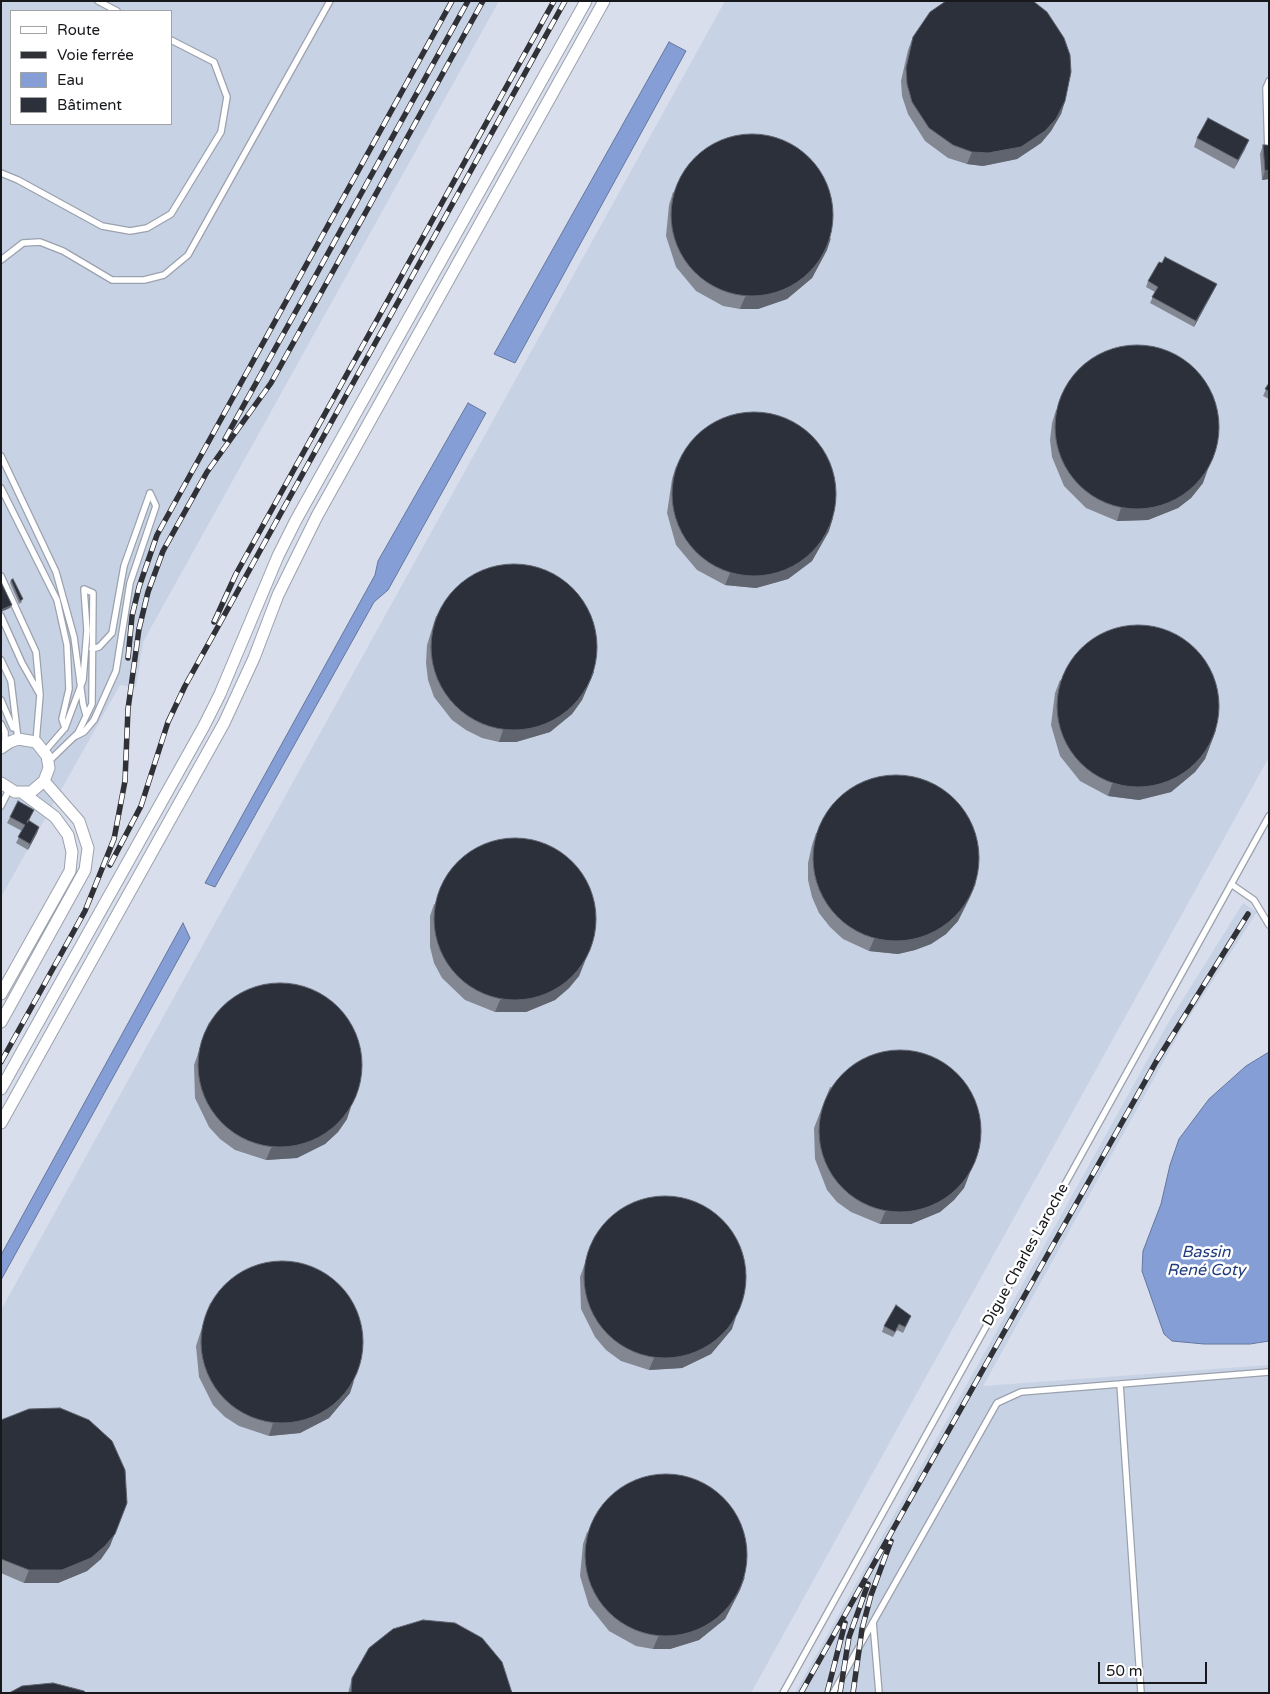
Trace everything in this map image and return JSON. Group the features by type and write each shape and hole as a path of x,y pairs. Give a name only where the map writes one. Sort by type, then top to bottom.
{"street":[{"path":"1,1089 204,726 220,694 274,565 296,520 586,1"},
{"path":"1,1122 224,723 254,658 278,595 317,516 604,1"},
{"path":"4,789 22,793 31,792 48,775 47,756 36,742 10,743"},
{"path":"1,1022 85,870 88,848 79,822 44,781"},
{"path":"1,994 70,871 72,852 68,835 55,817 22,793"}],"lane":[{"path":"98,1 115,10"},
{"path":"1,260 23,243 40,242 63,251 112,280 144,280 164,275 188,255 330,1"},
{"path":"1,173 18,180 102,226 130,231 147,228 172,214 221,132 227,97 214,62 172,41"},
{"path":"1268,154 1266,88 1269,80"},
{"path":"1,456 56,572 74,637 80,688 86,715"},
{"path":"1,488 57,600 68,645 69,689 62,719 65,728"},
{"path":"47,756 84,732 94,720 116,671 130,583 156,506 150,493 124,566 112,633 99,647 85,651"},
{"path":"1,576 36,652 40,695 36,742"},
{"path":"47,756 65,728 84,680 87,630 84,589 93,593 94,649 92,704 74,737"},
{"path":"1,616 22,663 40,695"},
{"path":"1,660 11,681 10,743"},
{"path":"1,700 12,723 10,743"},
{"path":"1,724 10,743"},
{"path":"1,806 4,789"},
{"name":"Digue Charles Laroche","path":"783,1693 1269,816"},
{"path":"1231,884 1254,900 1269,926"},
{"path":"833,1693 997,1403 1021,1392 1269,1372"},
{"path":"1120,1384 1141,1693"},
{"path":"873,1622 879,1693"}],"shaded area":[{"path":"1,1 499,1 143,642 136,687 120,685 1,897"},
{"path":"725,1 1269,1 1269,757 751,1693 1,1693 1,1310"},
{"path":"1243,903 1257,912 1181,1030 983,1386 1269,1365 1269,1693 795,1693 1167,1025"}],"water":[{"path":"669,42 686,51 515,363 494,354"},
{"path":"468,403 486,413 388,590 374,602 215,887 205,883 375,575 378,561"},
{"path":"183,923 190,938 1,1280 1,1255"},
{"name":"Bassin René Coty","path":"1269,1052 1269,1341 1250,1344 1204,1344 1172,1341 1164,1334 1142,1271 1143,1251 1161,1204 1170,1165 1179,1139 1209,1099 1246,1066"}],"building":[{"path":"946,1 1033,1 1047,12 1064,38 1070,55 1071,72 1065,101 1056,119 1045,131 1021,147 988,153 972,152 953,145 929,128 912,102 907,84 906,68 913,37 930,12"},
{"path":"1208,118 1249,140 1238,160 1197,138"},
{"path":"760,134 776,137 790,143 804,152 815,163 830,191 833,215 832,231 824,253 815,267 804,278 776,293 744,296 728,293 714,287 700,278 689,267 674,239 671,207 674,191 680,177 689,163 700,152 728,137"},
{"path":"1263,145 1269,146 1269,170 1265,171"},
{"path":"1165,257 1217,284 1196,321 1152,297 1158,287 1148,281 1159,262 1162,263"},
{"path":"1137,345 1161,349 1176,355 1195,369 1209,388 1215,403 1219,427 1215,451 1209,466 1195,485 1176,499 1161,505 1137,509 1113,505 1098,499 1079,485 1065,466 1059,451 1055,427 1059,403 1065,388 1079,369 1098,355 1113,349"},
{"path":"1269,383 1269,391 1265,389"},
{"path":"754,412 778,416 799,426 812,436 822,449 832,470 836,494 832,518 822,539 812,552 799,562 778,572 754,576 730,572 709,562 696,552 686,539 676,518 672,494 676,470 686,449 696,436 709,426 730,416"},
{"path":"522,564 546,570 573,588 591,615 596,631 596,663 591,679 573,706 560,716 538,727 506,730 482,724 461,711 450,700 434,671 431,639 437,615 450,594 461,583 490,567"},
{"path":"13,579 23,599 20,601 11,580"},
{"path":"1,585 12,605 1,610"},
{"path":"1146,625 1162,628 1176,634 1190,643 1201,654 1216,682 1219,706 1218,722 1210,744 1201,758 1190,769 1162,784 1130,787 1114,784 1100,778 1086,769 1075,758 1060,730 1057,698 1060,682 1066,668 1075,654 1086,643 1114,628"},
{"path":"888,775 904,775 928,781 955,799 973,826 979,858 973,890 955,917 928,935 904,941 888,941 864,935 843,922 832,911 819,890 813,866 813,850 819,826 832,805 843,794 864,781"},
{"path":"18,801 34,810 28,820 39,827 30,844 18,837 25,825 10,817"},
{"path":"523,838 539,841 553,847 578,868 587,881 593,895 596,919 595,935 587,957 566,982 553,991 539,997 507,1000 491,997 477,991 452,970 443,957 437,943 434,911 437,895 443,881 464,856 477,847 491,841"},
{"path":"280,983 311,989 338,1007 356,1034 362,1065 356,1096 338,1123 311,1141 280,1147 249,1141 222,1123 204,1096 198,1065 204,1034 222,1007 249,989"},
{"path":"908,1050 924,1053 938,1059 963,1080 972,1093 978,1107 981,1131 980,1147 972,1169 951,1194 938,1203 924,1209 892,1212 876,1209 862,1203 837,1182 828,1169 822,1155 819,1123 822,1107 828,1093 849,1068 862,1059 876,1053"},
{"path":"665,1196 696,1202 722,1220 740,1246 746,1277 740,1308 722,1334 696,1352 665,1358 634,1352 608,1334 590,1308 584,1277 590,1246 608,1220 634,1202"},
{"path":"282,1261 313,1267 339,1285 357,1311 363,1342 357,1373 339,1399 313,1417 282,1423 251,1417 225,1399 207,1373 201,1342 207,1311 225,1285 251,1267"},
{"path":"896,1305 911,1316 905,1327 899,1324 895,1332 884,1326"},
{"path":"60,1408 89,1420 112,1441 125,1470 127,1503 115,1534 91,1558 62,1570 29,1570 1,1559 1,1420 29,1409"},
{"path":"674,1474 697,1480 717,1492 729,1504 744,1531 747,1555 746,1571 741,1586 729,1606 717,1618 690,1633 658,1636 635,1630 615,1618 603,1606 588,1579 585,1547 591,1524 603,1504 615,1492 642,1477"},
{"path":"423,1620 455,1623 482,1638 502,1662 512,1693 351,1693 352,1678 369,1648 393,1629"},
{"path":"53,1683 86,1693 9,1693 22,1686"}],"railway":[{"path":"128,658 132,616 139,587 157,535 452,1"},
{"path":"225,439 468,1"},
{"path":"1,1062 85,911 114,839 125,781 128,709 139,629 148,592 163,551 207,472 271,383 483,1"},
{"path":"214,622 236,574 554,1"},
{"path":"110,865 141,806 168,722 185,686 565,1"},
{"path":"801,1693 1156,1062 1248,914"},
{"path":"853,1693 862,1629 871,1595 891,1541"},
{"path":"840,1693 849,1637 868,1584"},
{"path":"827,1693 845,1623"}]}
